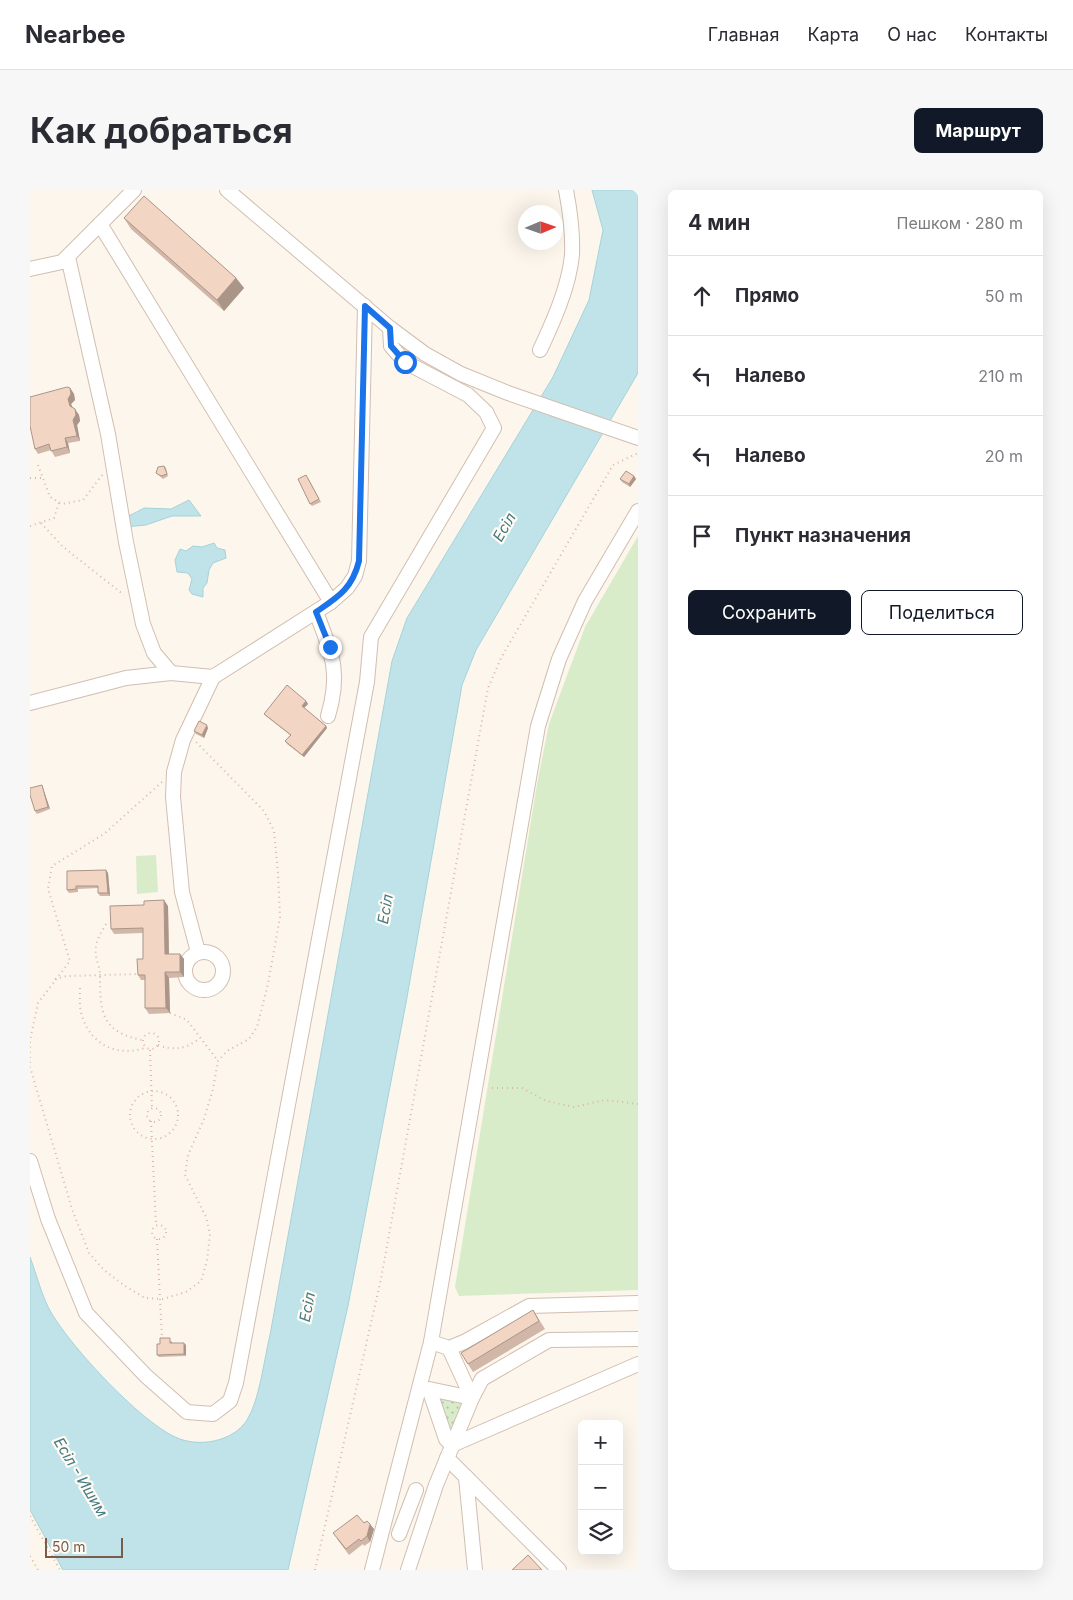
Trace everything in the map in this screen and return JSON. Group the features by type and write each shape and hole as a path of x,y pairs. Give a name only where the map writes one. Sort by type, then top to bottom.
{"street":[{"path":"30,269 62,262 134,190"},
{"path":"227,190 390,328 425,354 461,374 508,393 638,438"},
{"path":"540,350 557,312 572,256 570,213 566,190"},
{"path":"100,224 331,602"},
{"path":"68,257 92,354 143,624 154,653 171,673"},
{"path":"198,952 182,892 173,797 174,772 186,732 213,677 331,602 347,588 355,576 359,561 365,306"},
{"path":"30,1161 48,1219 86,1313 146,1376 187,1412 213,1414 230,1401 236,1383 367,682 370,637 494,428 486,412 468,395 405,362 391,346 390,328"},
{"path":"372,1570 431,1342 538,726 559,658 585,600 638,511"},
{"path":"316,612 335,666 334,697 328,716"},
{"path":"30,703 126,678 171,673 213,677"},
{"path":"431,1342 449,1348 464,1342 529,1306 638,1303"},
{"path":"408,1570 452,1445 482,1379 549,1340 638,1339"},
{"path":"449,1348 472,1398"},
{"path":"452,1445 638,1364"},
{"path":"452,1445 446,1439 429,1389 472,1398"},
{"path":"447,1458 559,1570"},
{"path":"466,1477 475,1570"},
{"path":"399,1534 416,1490"}],"path":[{"path":"38,465 50,497 62,504 83,500 96,485 111,453"},
{"path":"315,1570 381,1279 488,688 501,658 612,465 638,453"},
{"path":"30,478 42,478"},
{"path":"30,526 54,518 59,503"},
{"path":"41,523 62,546 139,604"},
{"path":"174,772 104,834 52,866 48,889 70,961 38,1003 30,1040 30,1067 72,1209 89,1253 104,1270 145,1298 160,1299 186,1292 201,1281 207,1261 210,1234 206,1217 185,1175 188,1155 213,1090 218,1061 227,1051 249,1039 257,1027 268,984 280,916 274,831 264,811 186,732"},
{"path":"106,924 97,939 95,953 100,975 100,1001 103,1017 119,1033 142,1040"},
{"path":"55,979 67,976 141,974"},
{"path":"80,988 81,1014 87,1028 100,1041 110,1049 122,1052 145,1048 150,1050"},
{"path":"170,1013 186,1020 218,1061"},
{"path":"142,1040 146,1034 152,1033 156,1035 158,1045"},
{"path":"158,1045 172,1050 190,1046 199,1039"},
{"path":"142,1040 145,1048"},
{"path":"150,1050 158,1045"},
{"path":"150,1050 152,1108 148,1111 148,1116 151,1121 156,1224 152,1232 157,1239 162,1341"},
{"path":"492,1088 522,1088 546,1101 574,1107 605,1100 638,1104"},
{"path":"151,1091 159,1091 173,1100 178,1115 174,1130 160,1139 152,1140 138,1134 130,1120 130,1112 137,1098 151,1091"},
{"path":"151,1121 159,1120 162,1116 157,1108 152,1108"},
{"path":"156,1224 161,1224 166,1231 162,1238 157,1239"},
{"path":"30,1516 60,1570"},
{"path":"30,1556 38,1570"}],"green space":[{"path":"638,536 638,1290 459,1296 455,1287 537,784 549,724 585,627"},
{"path":"156,855 158,892 137,894 136,856"},
{"path":"438,1397 461,1402 463,1408 451,1435"}],"water":[{"path":"592,190 638,190 638,373 476,650 462,685 406,1003 348,1306 288,1570 63,1570 30,1510 30,1257 45,1301 62,1329 91,1364 144,1416 175,1437 194,1442 214,1441 224,1438 241,1427 247,1420 258,1390 270,1335 392,661 407,618 553,377 589,300 603,230"},
{"path":"189,500 201,516 172,516 146,525 125,527 124,515 131,515 144,508 171,509"},
{"path":"214,543 217,548 225,550 226,558 213,563 209,570 207,583 203,588 203,597 192,594 189,590 192,579 188,573 177,572 175,560 180,549 186,551 193,546 202,547"}],"building":[{"path":"144,196 236,278 217,300 124,218"},
{"path":"67,387 70,388 71,394 68,399 70,406 75,409 76,415 73,420 77,436 65,438 67,447 51,451 49,444 35,449 30,426 30,397"},
{"path":"164,466 167,474 161,476 156,473 158,467"},
{"path":"626,471 634,476 629,484 620,479"},
{"path":"306,475 319,499 310,504 298,479"},
{"path":"287,685 306,701 302,706 326,726 302,755 285,741 291,735 264,714"},
{"path":"199,721 207,725 202,735 194,731"},
{"path":"42,785 48,807 35,811 30,788"},
{"path":"106,870 108,893 98,893 98,886 76,886 76,889 67,890 67,871"},
{"path":"164,900 165,954 180,954 180,972 165,972 166,1008 145,1008 145,975 138,975 137,959 143,959 143,928 111,929 110,906 144,905 144,901"},
{"path":"533,1310 539,1321 468,1364 461,1353"},
{"path":"160,1338 170,1338 170,1343 184,1343 184,1354 157,1355 157,1344 160,1344"},
{"path":"357,1515 364,1523 367,1521 370,1524 367,1536 361,1541 359,1539 346,1549 333,1533"},
{"path":"528,1555 542,1570 512,1570"}],"route":[{"path":"330,647 316,612 347,588 355,576 359,561 365,306 390,328 391,346 405,362"}],"water label":[{"name":"Есіл","path":"504,527"},
{"name":"Есіл","path":"385,909"},
{"name":"Есіл","path":"307,1307"},
{"name":"Есіл - Ишим","path":"81,1477"}]}
